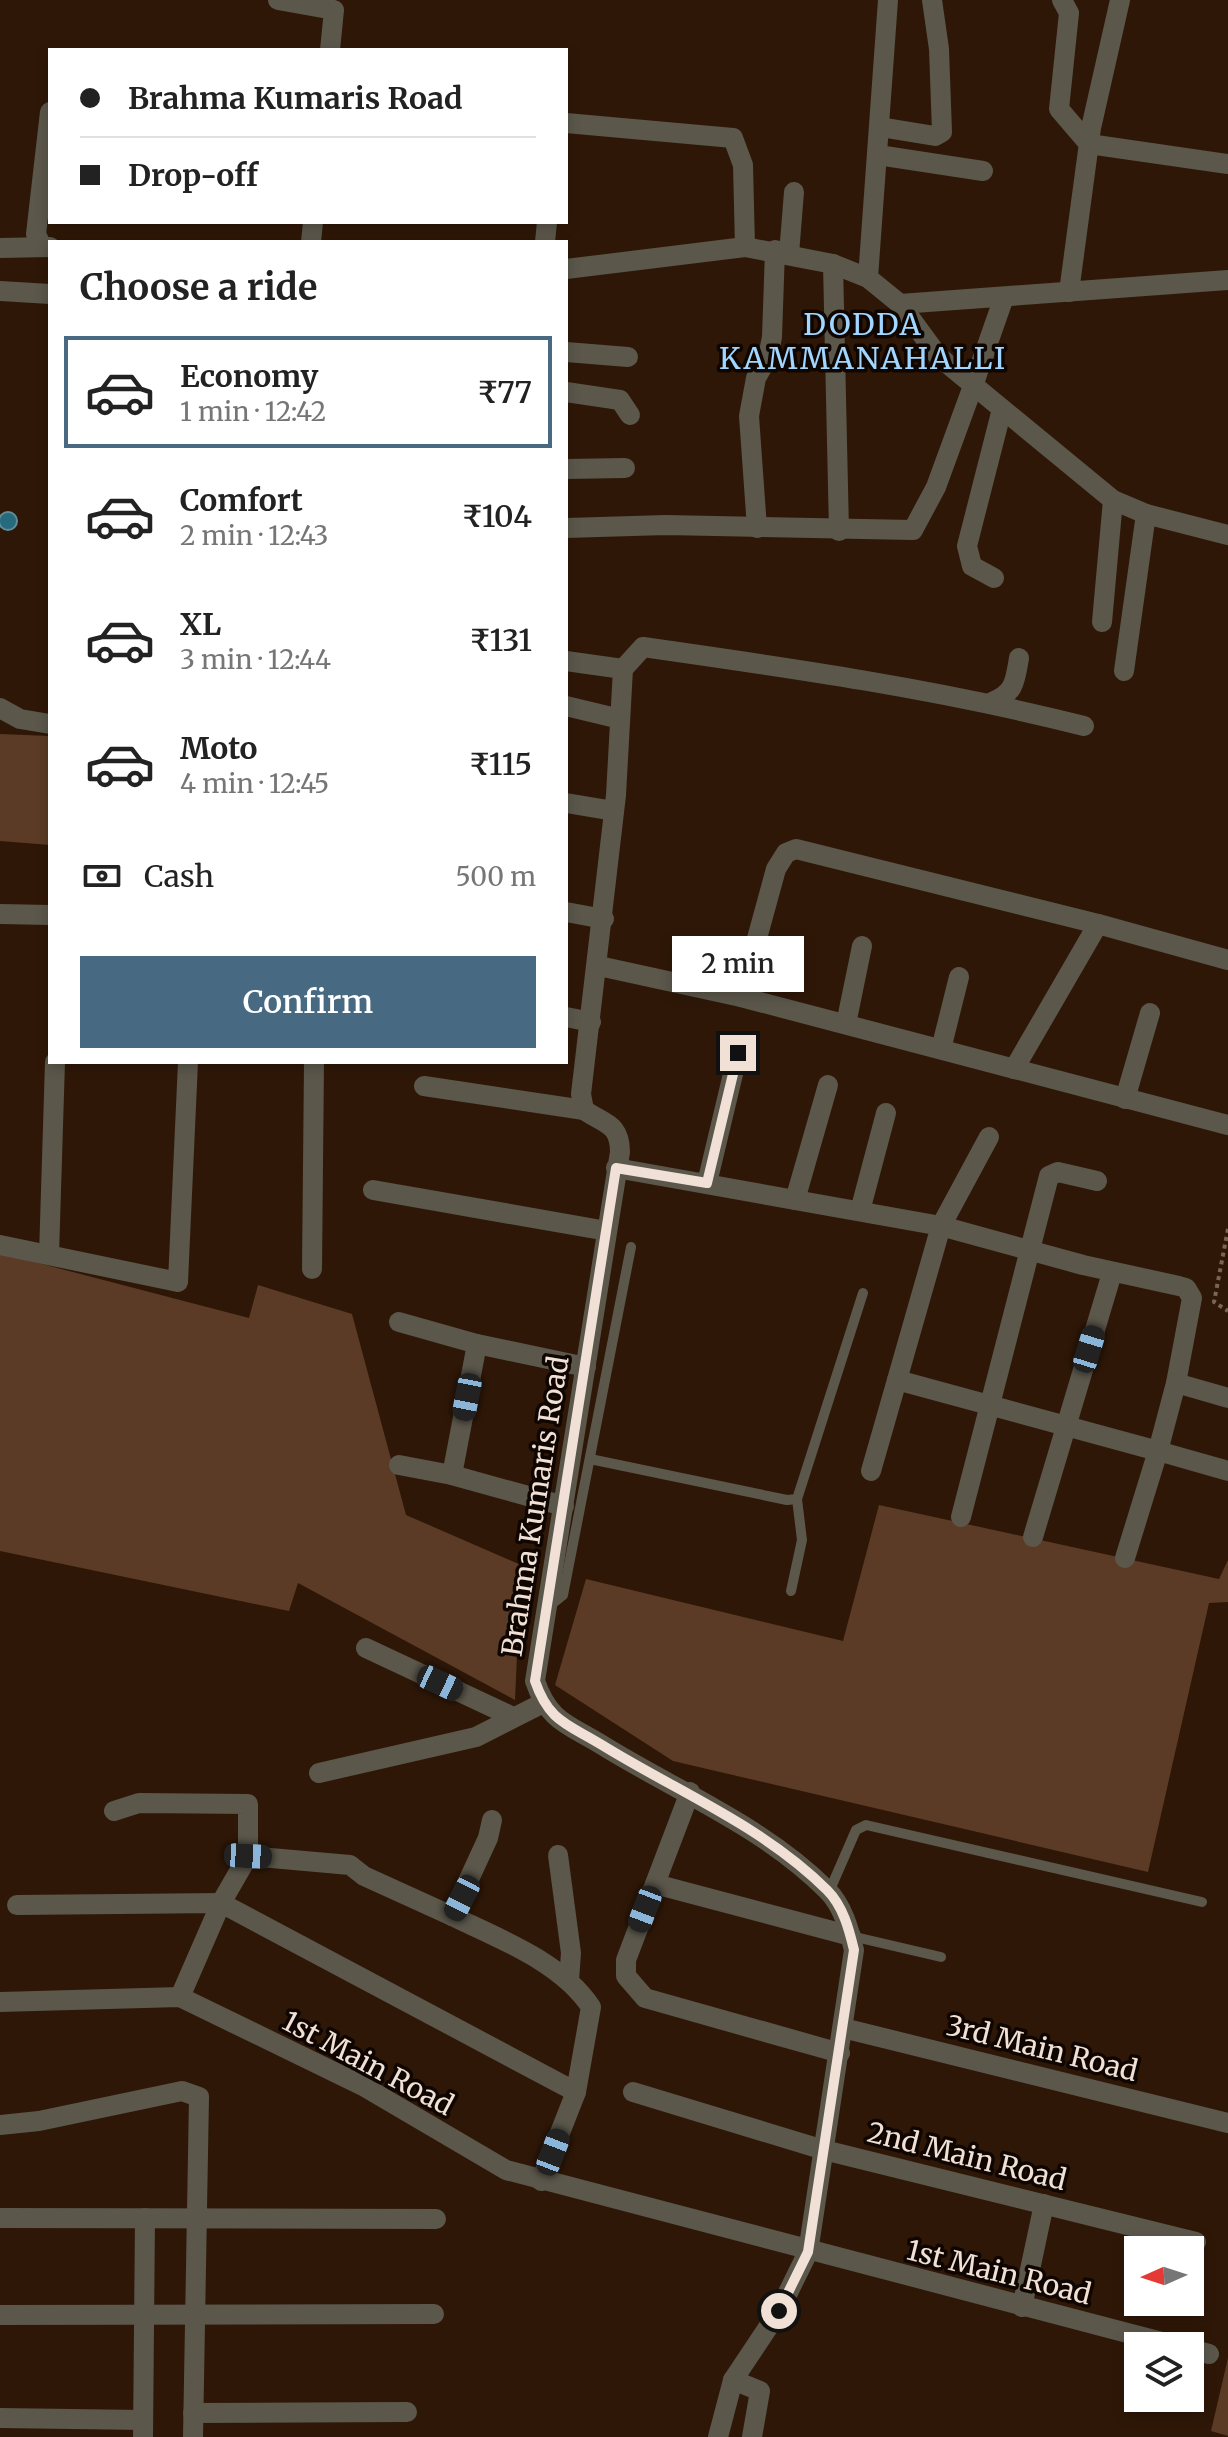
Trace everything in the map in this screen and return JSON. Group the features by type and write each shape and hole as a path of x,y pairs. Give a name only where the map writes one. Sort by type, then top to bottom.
{"street":[{"path":"278,0 334,10 330,48"},
{"path":"868,278 888,0"},
{"path":"880,127 935,136 942,132 939,49 932,0"},
{"path":"1062,0 1069,13 1059,109 1089,144 1228,164"},
{"path":"1069,292 1089,144 1120,0"},
{"path":"568,123 733,138 743,165 745,247"},
{"path":"46,247 36,234 48,129"},
{"path":"878,155 983,171"},
{"path":"757,528 749,416 756,378 768,357 782,252 794,192"},
{"path":"0,248 46,247"},
{"path":"568,269 745,247 833,264 868,278 900,304 938,356 1113,500 1146,514 1228,535"},
{"path":"833,264 839,531"},
{"path":"900,304 1228,280"},
{"path":"0,291 48,294"},
{"path":"568,528 666,525 839,531 913,530 936,487 1004,297"},
{"path":"568,352 628,357"},
{"path":"568,392 620,400 630,415"},
{"path":"994,578 972,566 967,546 1002,409"},
{"path":"568,469 625,468"},
{"path":"1102,622 1113,500"},
{"path":"1124,671 1146,514"},
{"path":"424,1086 584,1110 581,1094 604,919 623,669 643,647 815,671 992,702 1084,726"},
{"path":"992,702 1008,696 1013,688 1019,658"},
{"path":"568,661 623,669"},
{"path":"568,706 620,719"},
{"path":"0,708 20,719 48,724"},
{"path":"568,803 614,811"},
{"path":"741,997 776,869 786,853 796,849 1098,924 1228,960"},
{"path":"568,912 604,919"},
{"path":"0,914 48,915"},
{"path":"1014,1069 1098,924"},
{"path":"846,1024 862,946"},
{"path":"599,966 741,997 1228,1125"},
{"path":"941,1049 959,977"},
{"path":"1125,1099 1150,1013"},
{"path":"568,1017 591,1022"},
{"path":"707,1183 738,1053"},
{"path":"49,1255 55,1064"},
{"path":"0,1245 178,1282 188,1064"},
{"path":"312,1269 314,1064"},
{"path":"795,1200 828,1085"},
{"name":"Brahma Kumaris Road","path":"543,1703 535,1681 620,1135 612,1124 584,1110"},
{"path":"860,1211 886,1113"},
{"path":"871,1471 941,1226 989,1137"},
{"path":"616,1168 941,1226 1112,1273 1179,1286 1190,1293 1191,1306 1176,1383 1125,1558"},
{"path":"961,1517 1049,1176 1058,1172 1097,1181"},
{"path":"373,1190 607,1231"},
{"path":"1033,1537 1112,1273"},
{"path":"399,1322 477,1344 586,1367"},
{"path":"452,1475 477,1344"},
{"path":"897,1380 1228,1471"},
{"path":"1176,1383 1228,1398"},
{"path":"399,1465 452,1475 564,1506"},
{"path":"366,1648 513,1717"},
{"path":"319,1773 476,1737 543,1703 558,1720 645,1772 690,1792 766,1841 829,1892 851,1936 854,1950 808,2252 779,2311 733,2380 718,2437"},
{"path":"690,1792 626,1960 626,1976 633,1988 645,1998 840,2053"},
{"path":"114,1811 139,1803 248,1804 248,1856 221,1903 180,1997"},
{"path":"452,1916 488,1838 492,1820"},
{"path":"558,1855 571,1953 569,1980"},
{"path":"248,1856 350,1865 364,1876 452,1916 569,1980 591,2007 576,2092 541,2181"},
{"path":"655,1884 851,1936"},
{"path":"17,1905 221,1903 576,2092"},
{"name":"1st Main Road","path":"0,2002 180,1997 363,2086 506,2170 808,2252 1124,2333"},
{"name":"3rd Main Road","path":"843,2028 1228,2123"},
{"path":"0,2125 39,2121 182,2091 196,2093 193,2437"},
{"name":"2nd Main Road","path":"633,2092 824,2150 1172,2236"},
{"path":"1022,2307 1044,2204"},
{"path":"0,2218 436,2219"},
{"path":"0,2418 143,2429 145,2218"},
{"path":"0,2315 434,2314"},
{"path":"733,2380 760,2391 752,2437"},
{"path":"193,2413 407,2412"}],"lane":[{"path":"548,1608 563,1595 631,1247"},
{"path":"791,1591 802,1540 797,1499 863,1293"},
{"path":"590,1459 787,1500 797,1499"},
{"path":"829,1892 856,1830 866,1825 1202,1902"},
{"path":"851,1936 941,1957"}],"path":[{"path":"1228,1229 1214,1302 1228,1311"}],"shaded area":[{"path":"0,734 48,736 48,845 0,841"},
{"path":"0,1253 249,1318 258,1285 352,1314 406,1515 521,1565 515,1700 298,1583 289,1611 0,1551"},
{"path":"879,1505 1219,1579 1228,1560 1228,1602 1209,1603 1148,1872 673,1761 555,1685 586,1579 843,1641"},
{"path":"1228,2358 1228,2436 1211,2431"}],"water":[{"path":"8,512 17,521 8,530 -1,521"}],"district":[{"name":"DODDA KAMMANAHALLI","path":"863,342"}],"route":[{"path":"738,1053 707,1183 616,1168 535,1681 544,1707 558,1720 645,1772 690,1792 766,1841 829,1892 848,1924 854,1950 808,2252 779,2311"}]}
